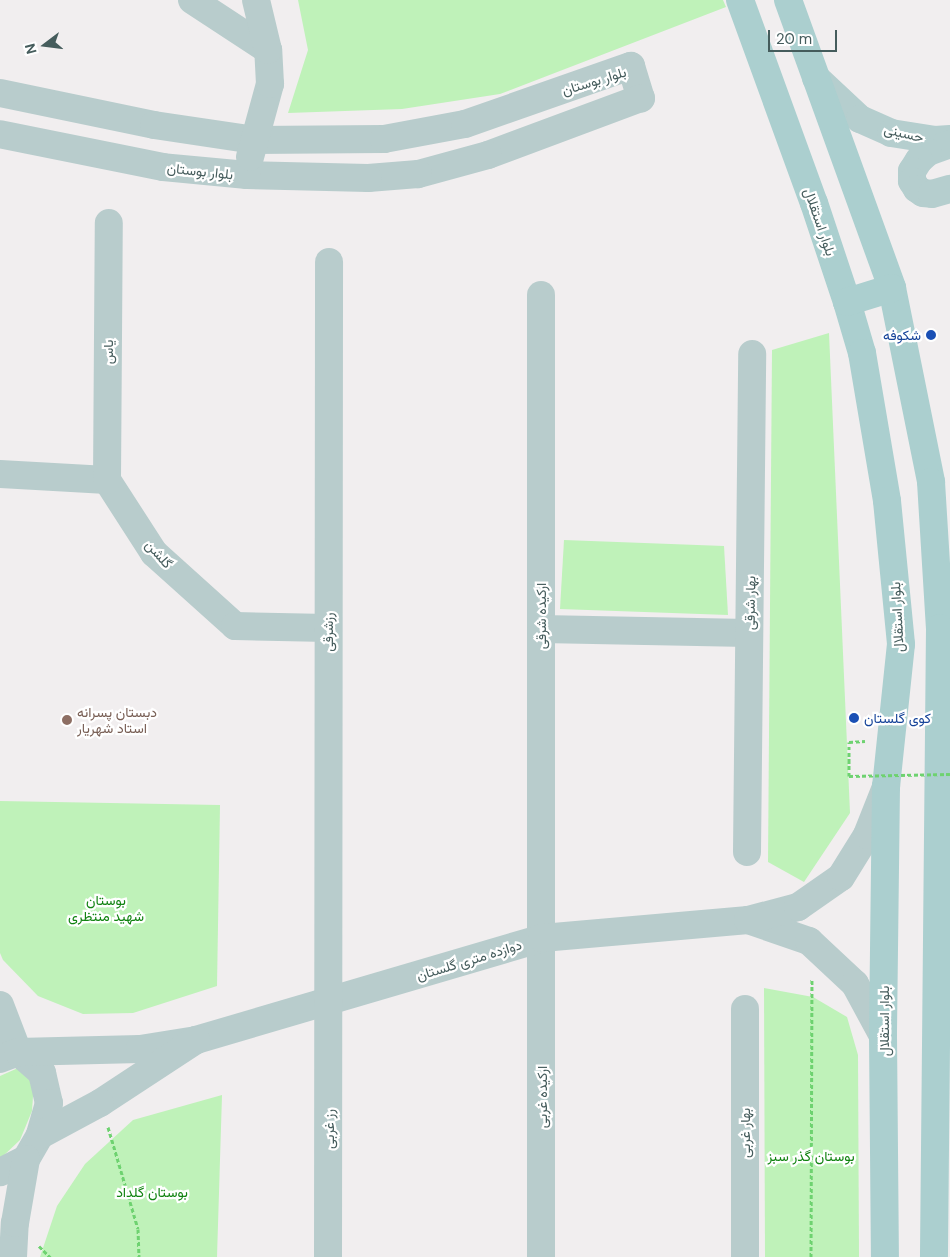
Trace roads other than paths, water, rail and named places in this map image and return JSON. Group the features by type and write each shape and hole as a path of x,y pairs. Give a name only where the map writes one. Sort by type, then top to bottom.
{"main road":[{"name":"بلوار استقلال","path":"740,0 814,203 847,302 862,353 888,501 901,644 886,786 883,1036 885,1257"},
{"path":"788,0 892,288 930,482 940,628 945,822 934,1257"},
{"name":"حسینی","path":"816,78 860,119 890,133 936,140 950,139"},
{"path":"950,144 928,152 912,171 912,181 916,189 923,193 932,194 950,189"},
{"path":"847,302 892,288"},
{"path":"940,628 950,589"}],"street":[{"path":"192,0 268,50"},
{"path":"247,176 254,140 270,84 268,50 256,0"},
{"name":"بلوار بوستان","path":"0,93 154,125 254,140 384,139 465,124 630,66 641,98 488,155 418,174 368,178 247,176 163,167 0,134"},
{"path":"415,133 418,174"},
{"name":"یاس","path":"107,480 109,223"},
{"name":"رزشرقی","path":"329,262 330,1002"},
{"name":"ارکیده شرقی","path":"540,295 542,938"},
{"name":"بهار شرقی","path":"747,852 752,354"},
{"path":"0,474 107,480"},
{"name":"گلشن","path":"107,480 154,553 235,626 328,628"},
{"path":"541,629 749,633"},
{"path":"748,920 798,906 841,877 867,835 886,786"},
{"path":"748,920 809,941 855,984 883,1036"},
{"name":"دوازده متری گلستان","path":"196,1040 542,938 748,920"},
{"name":"ارکیده غربی","path":"542,938 542,1257"},
{"name":"رز غربی","path":"328,1257 330,1002"},
{"path":"0,1004 9,1055"},
{"name":"بهار غربی","path":"745,1009 745,1257"},
{"path":"9,1055 140,1049 196,1040"},
{"path":"40,1135 100,1103 196,1040"},
{"path":"9,1055 42,1073 49,1103 40,1135 26,1159 15,1223 13,1257"},
{"path":"0,1172 26,1159"}],"place":[{"name":"شکوفه","path":"931,335"},
{"name":"کوی گلستان","path":"854,718"},
{"name":"دبستان پسرانه استاد شهريار","path":"67,720"}],"park label":[{"name":"بوستان شهید منتظری","path":"106,908"},
{"name":"بوستان گذر سبز","path":"811,1156"},
{"name":"بوستان گلداد","path":"152,1192"}]}
